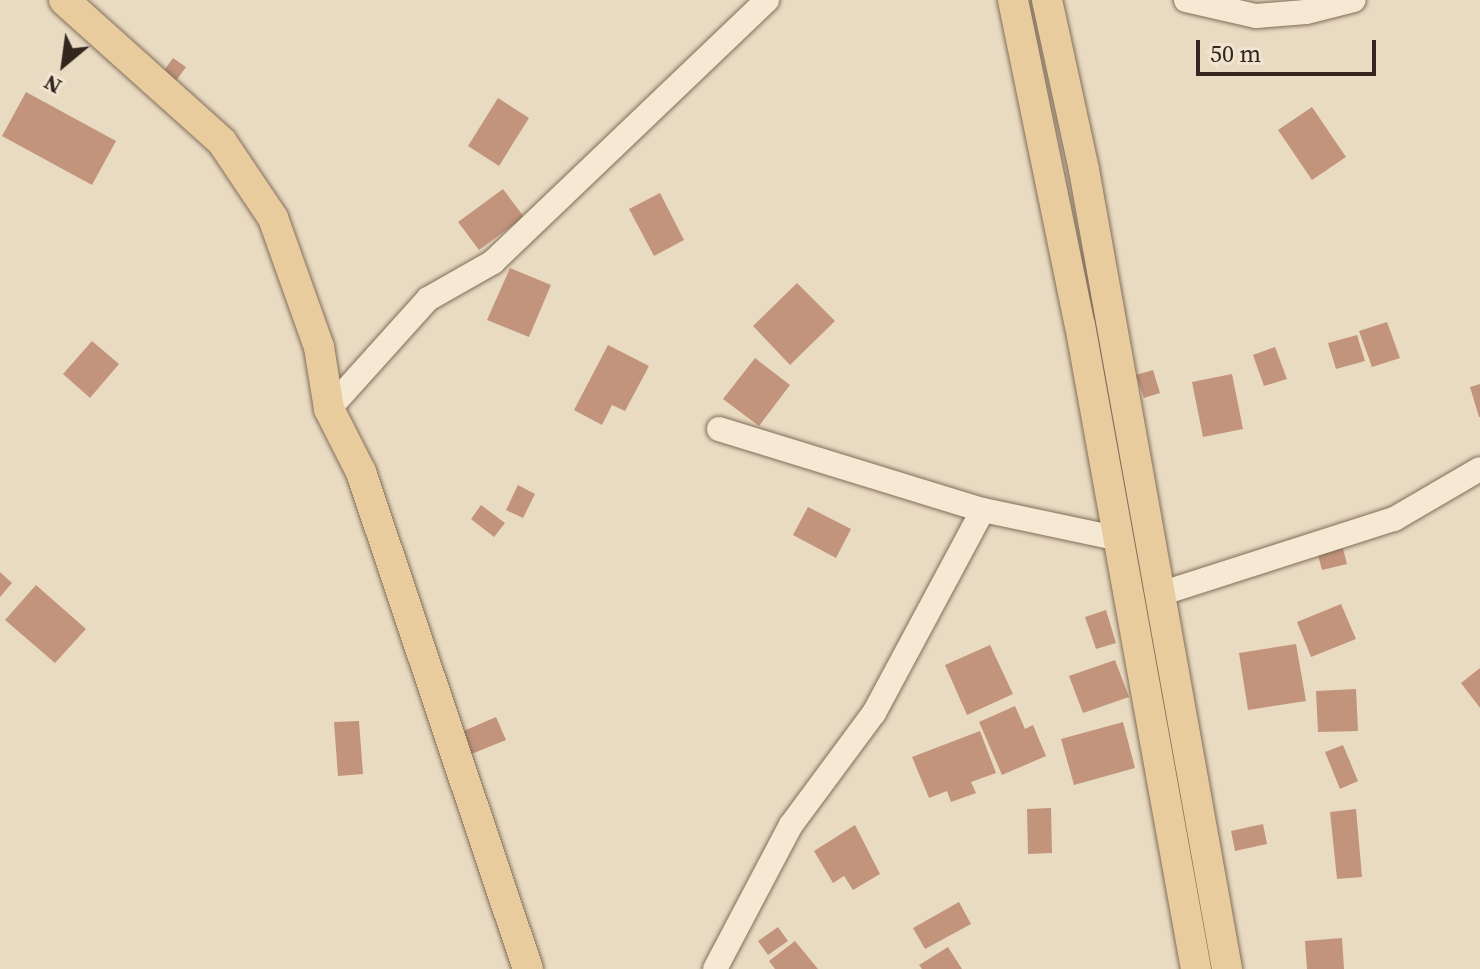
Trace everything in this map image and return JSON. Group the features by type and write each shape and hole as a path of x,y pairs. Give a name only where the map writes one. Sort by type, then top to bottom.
{"main road":[{"path":"64,0 222,142 250,178 273,218 319,347 329,409 361,472 528,969"},
{"path":"1013,0 1120,539 1196,969"},
{"path":"1047,0 1084,170 1227,969"}],"street":[{"path":"329,409 428,299 493,262 767,0"},
{"path":"1186,0 1256,16 1306,12 1354,0"},
{"path":"719,429 983,510 1120,539"},
{"path":"1160,594 1394,519 1480,469"},
{"path":"715,969 791,825 874,713 983,510"}],"building":[{"path":"173,58 186,67 176,81 163,72"},
{"path":"26,92 116,141 92,185 2,136"},
{"path":"498,98 529,118 499,166 468,146"},
{"path":"1312,107 1346,157 1312,180 1278,130"},
{"path":"503,189 524,217 479,250 458,222"},
{"path":"660,193 684,240 654,256 629,209"},
{"path":"510,268 551,285 529,337 487,320"},
{"path":"797,283 835,321 790,365 753,326"},
{"path":"1387,322 1400,358 1372,367 1359,331"},
{"path":"1357,335 1365,361 1336,369 1328,343"},
{"path":"92,341 119,364 90,398 63,374"},
{"path":"608,345 649,366 625,411 612,405 602,425 574,410"},
{"path":"1275,347 1287,379 1264,386 1253,355"},
{"path":"755,358 790,385 759,426 723,399"},
{"path":"1153,370 1160,393 1144,398 1136,375"},
{"path":"1232,374 1243,429 1203,437 1192,382"},
{"path":"1480,384 1480,417 1479,417 1470,387"},
{"path":"518,485 535,494 523,518 506,510"},
{"path":"481,505 505,523 494,537 471,519"},
{"path":"808,507 851,529 836,558 793,535"},
{"path":"1341,541 1347,564 1322,570 1316,548"},
{"path":"0,572 12,583 0,597"},
{"path":"36,585 86,629 55,663 5,620"},
{"path":"1341,604 1356,639 1311,657 1297,622"},
{"path":"1106,610 1116,643 1096,649 1085,617"},
{"path":"1296,644 1306,701 1248,710 1239,653"},
{"path":"990,645 1013,694 967,715 945,665"},
{"path":"1115,660 1129,697 1083,713 1069,676"},
{"path":"1480,668 1480,708 1461,683"},
{"path":"1356,689 1358,731 1318,732 1316,691"},
{"path":"1015,706 1025,729 1033,725 1046,756 1002,775 979,722"},
{"path":"496,717 506,740 469,755 459,733"},
{"path":"359,721 363,774 338,776 334,722"},
{"path":"1123,722 1135,768 1074,785 1061,739"},
{"path":"980,731 996,773 971,782 976,793 951,802 947,791 929,798 912,757"},
{"path":"1343,745 1358,781 1340,789 1325,752"},
{"path":"1051,808 1052,853 1028,854 1027,809"},
{"path":"1356,809 1362,877 1337,879 1330,812"},
{"path":"1263,824 1267,844 1235,851 1231,831"},
{"path":"855,825 880,874 853,890 844,876 833,883 814,851"},
{"path":"959,902 971,924 925,949 913,928"},
{"path":"778,927 788,941 768,955 758,941"},
{"path":"1342,938 1344,969 1307,969 1305,941"},
{"path":"795,941 818,969 775,969 769,961"},
{"path":"948,947 962,969 922,969 919,965"}]}
